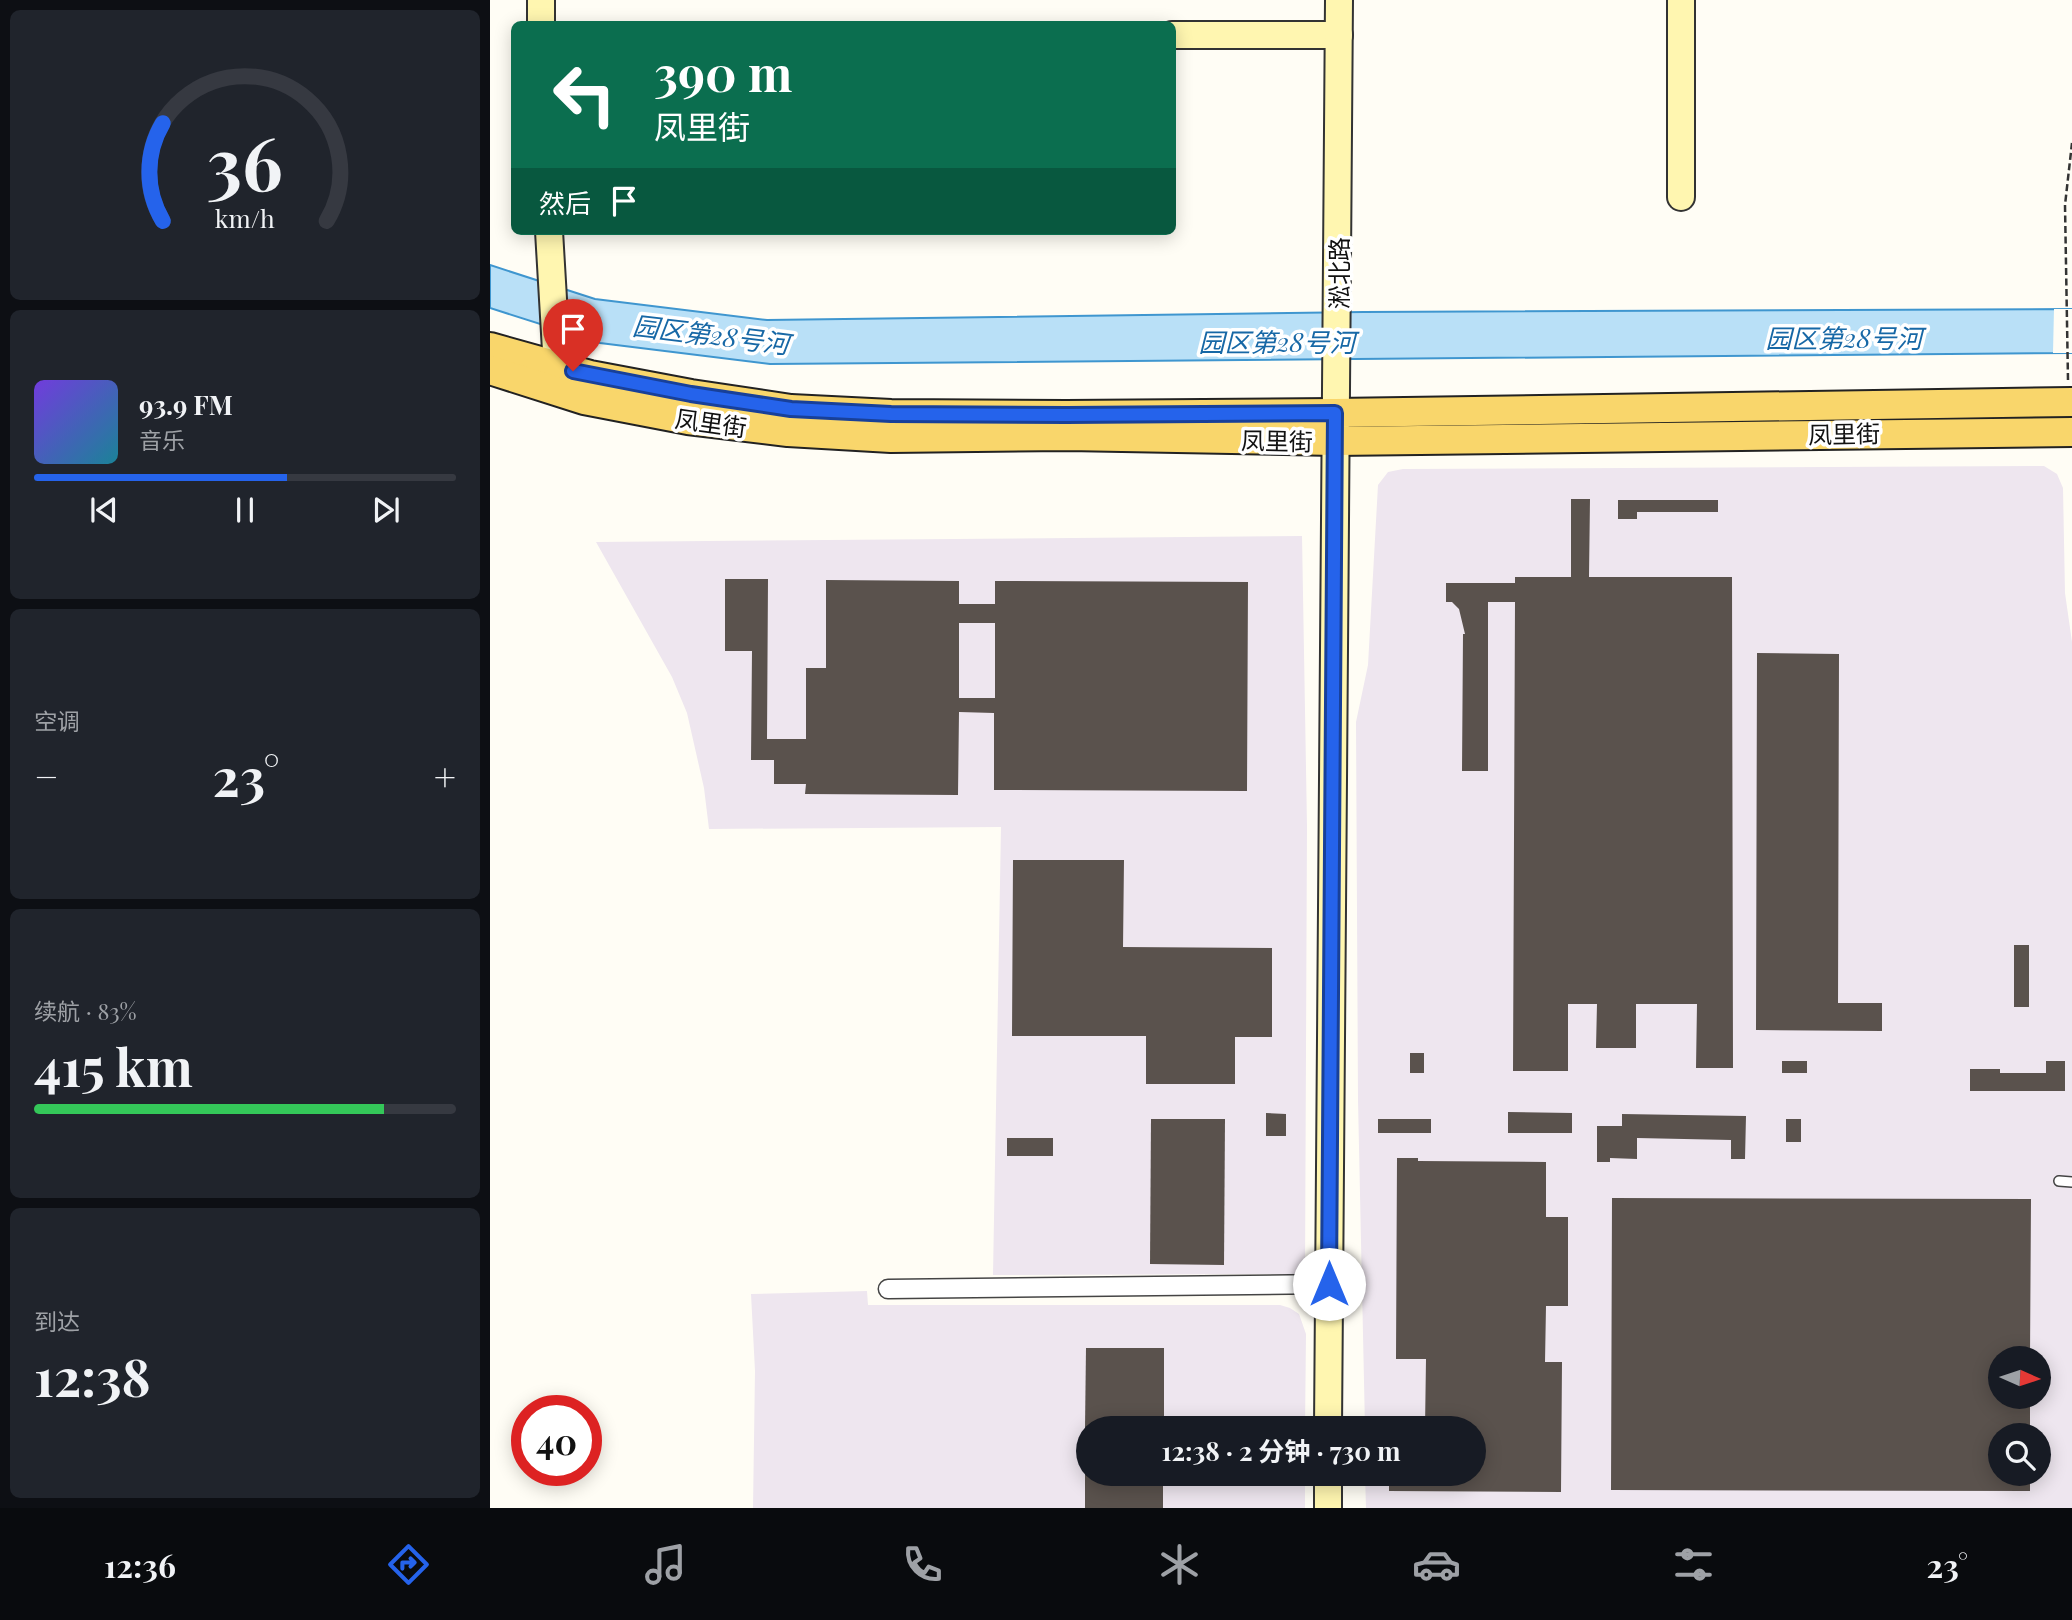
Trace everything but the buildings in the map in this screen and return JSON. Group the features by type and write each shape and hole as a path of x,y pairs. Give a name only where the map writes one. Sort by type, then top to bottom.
{"main road":[{"name":"凤里街","path":"490,347 554,378 584,400 675,417 788,432 891,438 1068,436 1335,441 2072,432"},
{"name":"凤里街","path":"490,370 554,378 601,378 791,409 891,414 1335,413 2072,402"}],"street":[{"path":"541,0 541,21"},
{"name":"淞北路","path":"1328,1416 1339,0"},
{"path":"1681,0 1681,197"},
{"path":"1176,35 1339,34"},
{"path":"549,235 555,336 554,378"},
{"path":"888,1289 1329,1284"},
{"path":"1328,1486 1328,1508"}],"lane":[{"path":"2059,1181 2072,1182"}],"path":[{"path":"2067,353 2065,205 2072,143"}],"shaded area":[{"path":"2044,466 2057,474 2063,488 2065,593 2072,642 2072,1508 1366,1508 1365,1486 1486,1486 1486,1416 1365,1416 1358,1100 1356,722 1368,665 1378,485 1388,472 1403,469"},
{"path":"1302,536 1307,826 1305,1274 993,1275 1001,827 709,829 704,788 687,713 672,677 596,542"},
{"path":"867,1291 868,1305 1280,1305 1290,1308 1299,1314 1306,1334 1305,1416 1076,1416 1076,1486 1305,1486 1305,1508 753,1508 755,1371 751,1294"}],"water":[{"name":"园区第28号河","path":"490,265 595,299 767,320 1363,312 2072,309 2072,353 770,364 600,343 490,308"}],"pier":[{"path":"2054,309 2072,309 2072,353 2053,353"}],"route":[{"path":"573,371 691,394 791,409 891,414 1335,413 1329,1284"}]}
